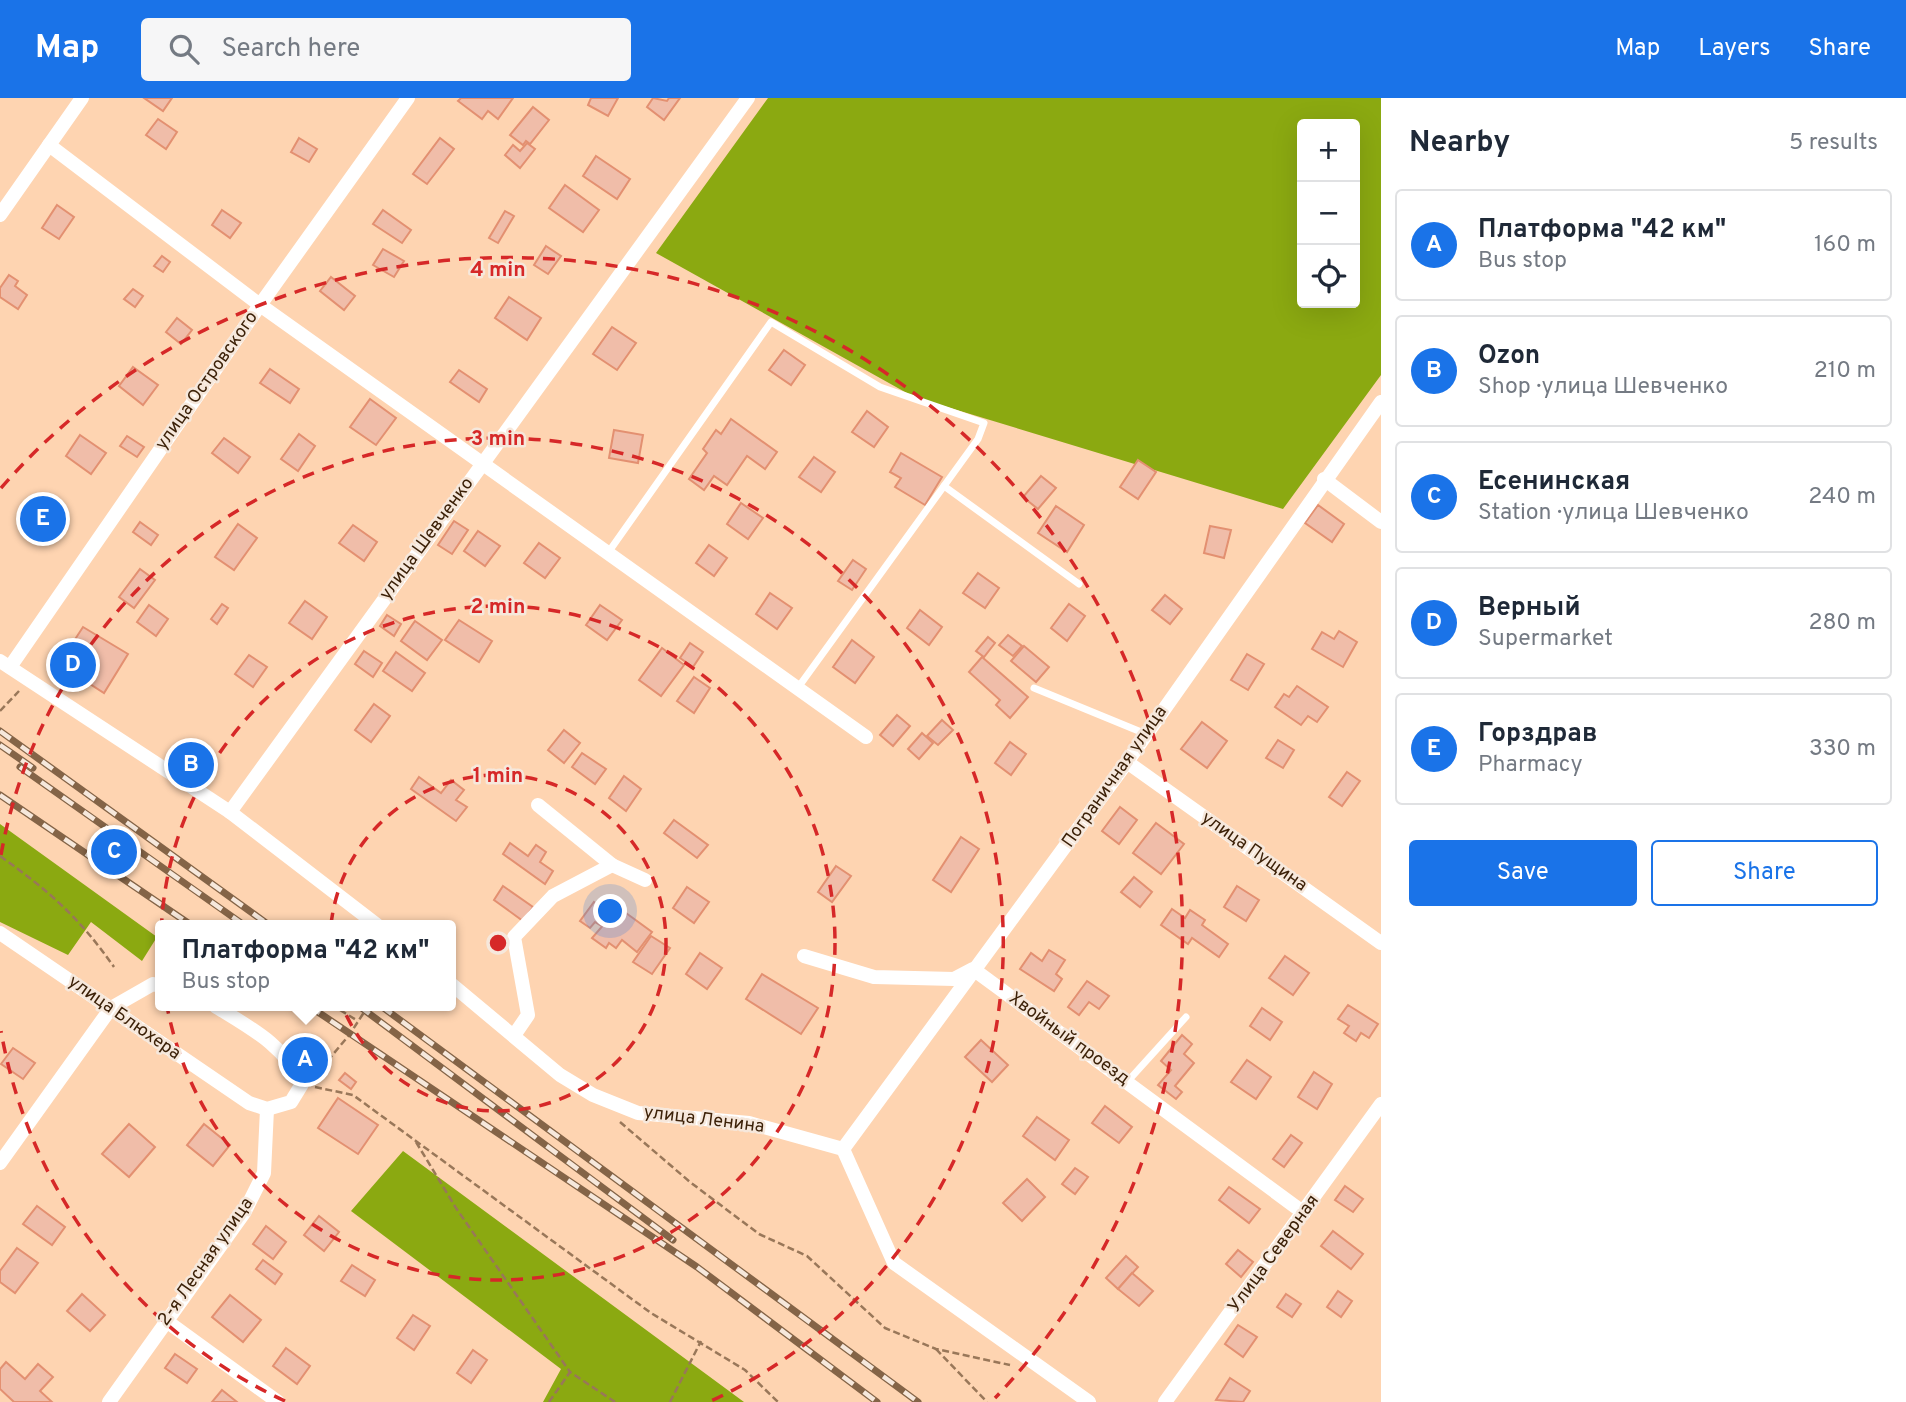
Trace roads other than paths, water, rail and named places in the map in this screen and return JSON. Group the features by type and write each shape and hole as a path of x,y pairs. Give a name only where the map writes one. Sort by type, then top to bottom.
{"street":[{"path":"0,215 82,98"},
{"name":"улица Островского","path":"5,664 408,98"},
{"name":"улица Шевченко","path":"230,812 748,98"},
{"path":"49,145 260,305 866,737"},
{"name":"Пограничная улица","path":"843,1149 1127,762 1324,479 1381,402"},
{"path":"1324,479 1381,522"},
{"path":"5,664 230,812 370,920"},
{"name":"улица Пущина","path":"1127,762 1381,943"},
{"path":"538,805 612,865 645,880"},
{"path":"515,1034 528,1015 514,937 552,895 612,865"},
{"name":"улица Блюхера","path":"0,933 249,1103 267,1109"},
{"path":"804,956 874,977 954,979 973,969"},
{"name":"Хвойный проезд","path":"973,969 1304,1213"},
{"path":"0,1163 111,1007 155,985"},
{"name":"улица Ленина","path":"456,988 515,1034 561,1075 593,1095 638,1113 749,1123 843,1149"},
{"path":"223,1011 263,1036 294,1065 302,1084 291,1102 267,1109"},
{"name":"Улица Северная","path":"1165,1402 1381,1104"},
{"name":"2-я Лесная улица","path":"109,1402 244,1213 264,1173 267,1109"},
{"path":"843,1149 894,1263 1089,1402"},
{"path":"165,1320 278,1402"}],"lane":[{"path":"610,550 771,322 880,387 984,423 978,439 797,689"},
{"path":"944,486 1079,584"},
{"path":"1034,688 1146,734"},
{"path":"1128,1081 1186,1017"}],"railway":[{"path":"0,731 262,920"},
{"path":"0,745 33,768"},
{"path":"20,767 237,920"},
{"path":"0,795 184,920"},
{"path":"316,1011 697,1267 877,1402"},
{"path":"366,1011 673,1240"},
{"path":"388,1011 918,1402"}],"place":[{"name":"Горздрав","path":"43,519"},
{"name":"Верный","path":"73,665"},
{"name":"Ozon","path":"191,765"},
{"name":"Есенинская","path":"114,852"},
{"name":"Платформа \"42 км\"","path":"305,1060"}]}
